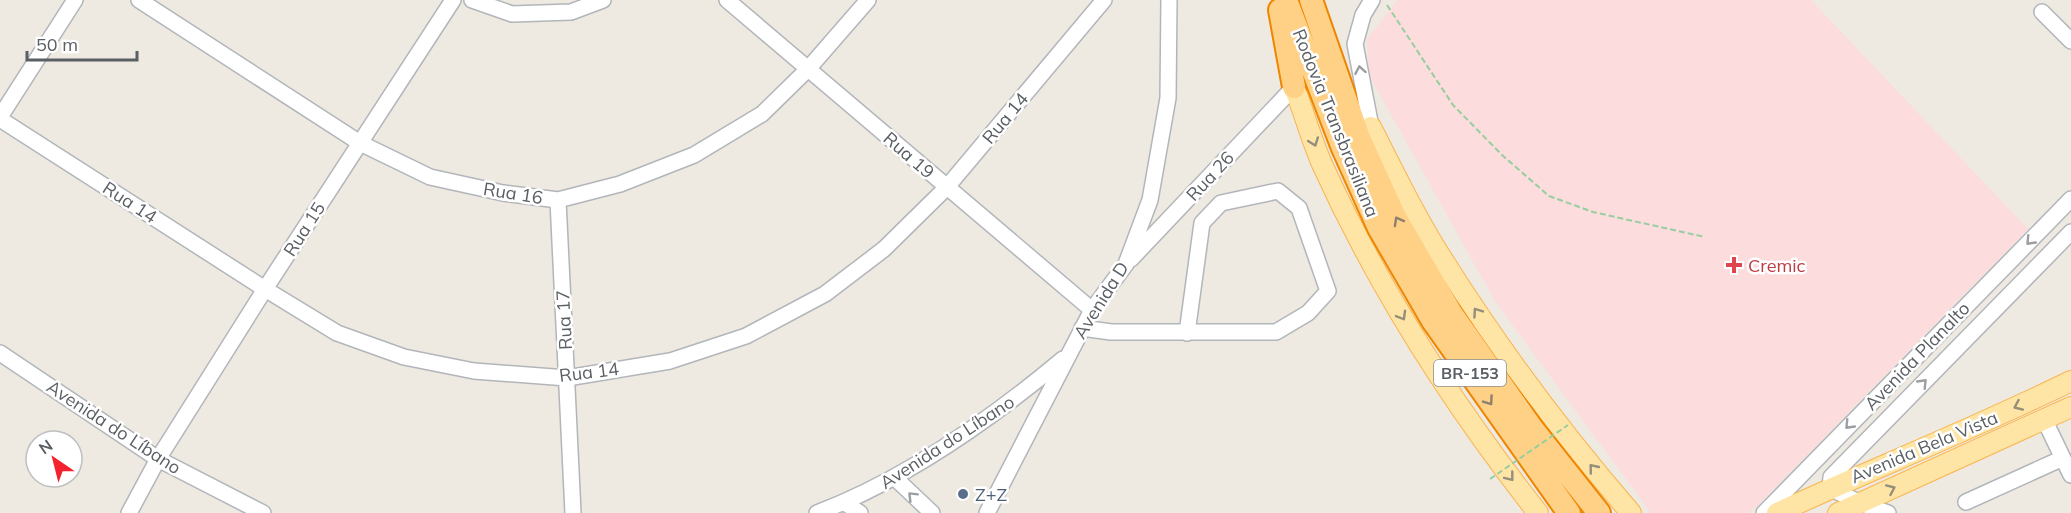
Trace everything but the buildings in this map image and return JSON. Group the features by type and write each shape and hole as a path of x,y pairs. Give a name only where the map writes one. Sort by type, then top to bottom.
{"highway":[{"path":"1279,0 1294,87"},
{"name":"Rodovia Transbrasiliana","path":"1286,0 1343,148 1379,228 1433,321 1569,513"},
{"name":"Rodovia Transbrasiliana","path":"1311,0 1359,138 1395,217 1451,313 1531,427 1599,513"},
{"path":"1331,62 1371,127"}],"main road":[{"name":"Rodovia Transbrasiliana","path":"1294,87 1321,162 1365,252 1428,360 1484,444 1538,513"},
{"name":"Rodovia Transbrasiliana","path":"1371,127 1442,259 1471,303 1537,399 1631,513"},
{"name":"Avenida Bela Vista","path":"1777,513 2071,381"},
{"name":"Avenida Bela Vista","path":"1850,509 2071,407"}],"street":[{"path":"0,118 75,0"},
{"name":"Rua 16","path":"139,0 360,143 430,177 502,193 558,200 620,184 694,155 762,114 808,69 868,0"},
{"name":"Rua 15","path":"129,513 158,459 265,289 453,0"},
{"path":"472,0 512,14 571,12 603,0"},
{"name":"Rua 19","path":"727,0 1092,310"},
{"name":"Rua 14","path":"0,118 337,333 404,357 474,371 567,378 670,360 746,336 825,294 884,249 947,187 1104,0"},
{"name":"Avenida D","path":"987,513 1092,310 1126,264 1150,200 1168,98 1169,0"},
{"path":"1371,127 1356,44 1363,15 1372,0"},
{"path":"2042,12 2071,41"},
{"name":"Rua 26","path":"1126,264 1294,87"},
{"path":"1083,328 1111,332 1187,333 1276,332 1308,313 1328,291 1299,208 1278,191 1221,203 1202,223 1187,333"},
{"name":"Avenida Planalto","path":"1764,513 2071,199"},
{"name":"Rua 17","path":"558,200 573,513"},
{"name":"Avenida Planalto","path":"1830,488 1831,477 2071,232"},
{"name":"Avenida do Líbano","path":"0,353 158,459 263,513"},
{"name":"Avenida do Líbano","path":"817,513 845,503 894,477 962,435 1020,395 1068,355"},
{"path":"2044,419 2071,475"},
{"path":"1966,502 2063,458"},
{"path":"894,477 932,513"},
{"path":"1830,488 1850,509 1888,513"},
{"path":"845,503 860,513"}],"path":[{"path":"1384,0 1454,105 1502,155 1549,196 1593,212 1705,237"},
{"path":"1490,479 1569,425"}],"shaded area":[{"name":"Cremic","path":"1398,0 1811,0 2028,229 1754,509 1746,513 1651,513 1495,301 1369,75 1367,39"}],"place":[{"name":"Cremic","path":"1734,265"},
{"name":"Z+Z","path":"963,494"}]}
